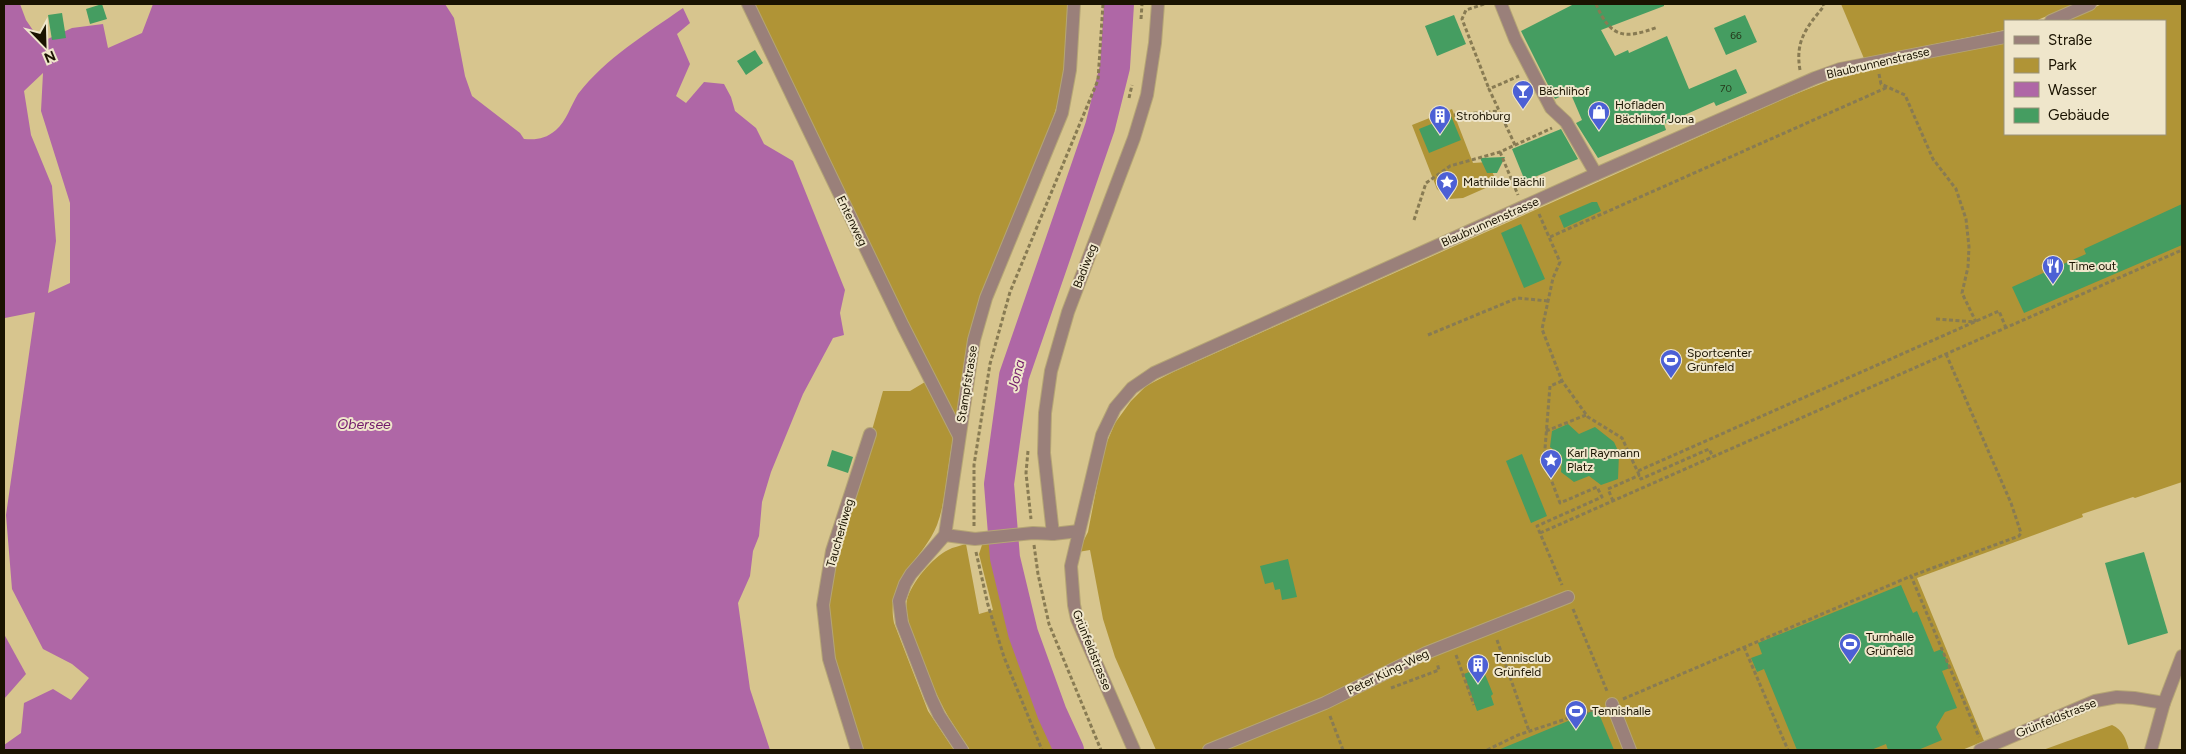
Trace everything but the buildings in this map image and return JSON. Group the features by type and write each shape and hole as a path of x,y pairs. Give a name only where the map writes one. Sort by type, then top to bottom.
{"street":[{"name":"Entenweg","path":"748,4 903,326 959,436"},
{"name":"Stampfstrasse","path":"945,535 974,340 986,298 1062,113 1070,70 1074,4"},
{"name":"Badiweg","path":"1053,534 1044,453 1045,414 1051,371 1068,312 1134,138 1147,95 1155,43 1158,4"},
{"path":"1501,4 1515,39 1551,108 1566,122 1596,174"},
{"path":"2053,20 2090,4"},
{"name":"Blaubrunnenstrasse","path":"1079,531 1102,435 1115,408 1132,388 1154,373 1805,82 1840,69 2004,37"},
{"name":"Taucherliweg","path":"858,750 829,659 823,605 832,551 870,434"},
{"path":"962,750 939,715 902,623 901,593 905,584 945,535 975,539 1030,533 1053,534 1079,531"},
{"name":"Grünfeldstrasse","path":"1079,531 1071,566 1077,619 1134,750"},
{"name":"Peter Küng-Weg","path":"1209,750 1325,703 1426,653 1568,597"},
{"path":"2152,750 2164,704 2182,656"},
{"name":"Grünfeldstrasse","path":"1982,750 2095,701 2117,697 2164,704"},
{"path":"1612,704 1630,750"}],"path":[{"path":"1042,750 1004,657 988,605 975,539 974,465 990,364 1010,292 1098,80 1103,4"},
{"path":"1484,4 1466,10 1462,19 1489,89 1515,145"},
{"path":"1596,4 1606,23 1615,32 1623,35 1638,34 1658,27"},
{"path":"1805,82 1800,70 1798,48 1804,33 1824,6 1823,4"},
{"path":"1877,62 1881,84 1905,95 1933,159 1956,189 1962,203 1969,247 1968,267 1962,294 1976,322"},
{"path":"1489,89 1532,70"},
{"path":"1550,238 1888,87"},
{"path":"1454,115 1499,111"},
{"path":"1414,220 1426,183 1450,166 1500,152 1566,122"},
{"path":"1500,152 1550,238 1560,262 1553,278 1542,328 1562,381 1586,415 1622,438 1641,479 1709,449 1713,457"},
{"path":"1540,533 2182,250"},
{"path":"1428,335 1517,298 1548,301"},
{"path":"1638,471 1999,312 2006,328"},
{"path":"1936,319 1976,322"},
{"path":"1487,750 1529,731 1612,704 1911,576 2019,536 2021,532 2011,503 1946,354"},
{"path":"1562,381 1550,386 1544,461 1560,503 1597,487 1602,497 1537,526 1612,704"},
{"path":"1546,431 1586,415"},
{"path":"1613,501 1608,489 1640,476"},
{"path":"1030,533 1049,624 1101,750"},
{"path":"1911,576 1982,750"},
{"path":"1492,627 1529,731"},
{"path":"1451,643 1474,705"},
{"path":"1744,647 1788,750"},
{"path":"1325,703 1342,750"}],"green space":[{"path":"748,4 1068,4 1065,65 1058,102 1037,162 987,279 968,340 940,517 923,550 906,571 900,582 895,594 893,607 894,623 928,711 954,750 857,750 829,659 823,605 883,391 910,391 930,379"},
{"name":"Sportcenter Grünfeld","path":"1841,4 2076,4 2037,20 2004,20 2004,30 1901,51 2004,43 2004,135 2166,135 2166,20 2067,20 2102,4 2182,4 2182,482 2082,514 2083,517 1917,578 1984,741 1962,750 1156,750 1115,657 1103,619 1090,550 1078,552 1088,532 1104,449 1115,423 1131,401 1146,386 1173,372 1788,97 1841,76 1868,68"},
{"path":"1452,109 1473,163 1488,162 1497,183 1463,198 1449,199 1437,189 1412,125"},
{"path":"990,543 1020,648 1059,750 970,750 945,711 915,642 907,611 909,593 929,564 942,553 952,548 966,544 979,614 993,610 979,554 982,545"},
{"path":"2112,725 2124,735 2129,750 2043,750"}],"water":[{"name":"Obersee","path":"4,4 20,4 26,20 41,42 72,28 103,24 108,48 142,33 153,4 445,4 454,18 465,76 472,96 520,133 524,139 544,137 560,127 578,94 601,69 627,47 683,8 690,23 677,34 690,64 676,96 686,103 704,82 724,84 731,97 735,111 756,128 764,144 793,161 845,290 840,313 844,335 833,338 803,394 771,472 762,502 759,536 753,551 750,576 738,603 750,689 770,750 4,750 4,745 21,733 24,703 53,689 71,700 89,678 72,664 43,649 12,589 6,515 35,312 5,318 4,324","holes":["43,73 41,111 70,203 70,283 48,293 56,241 52,186 31,135 24,91"]},
{"path":"4,634 26,674 4,699"}],"waterway":[{"name":"Jona","path":"1069,750 1052,713 1023,633 1005,558 999,484 1014,376 1100,127 1115,67 1119,4"}],"place":[{"name":"Bächlihof","path":"1523,110"},
{"name":"Hofladen Bächlihof Jona","path":"1599,131"},
{"name":"Strohburg","path":"1440,135"},
{"name":"Mathilde Bächli","path":"1447,201"},
{"name":"Time out","path":"2053,285"},
{"name":"Sportcenter Grünfeld","path":"1671,379"},
{"name":"Karl Raymann Platz","path":"1551,479"},
{"name":"Turnhalle Grünfeld","path":"1850,663"},
{"name":"Tennisclub Grünfeld","path":"1478,684"},
{"name":"Tennishalle","path":"1576,730"}]}
